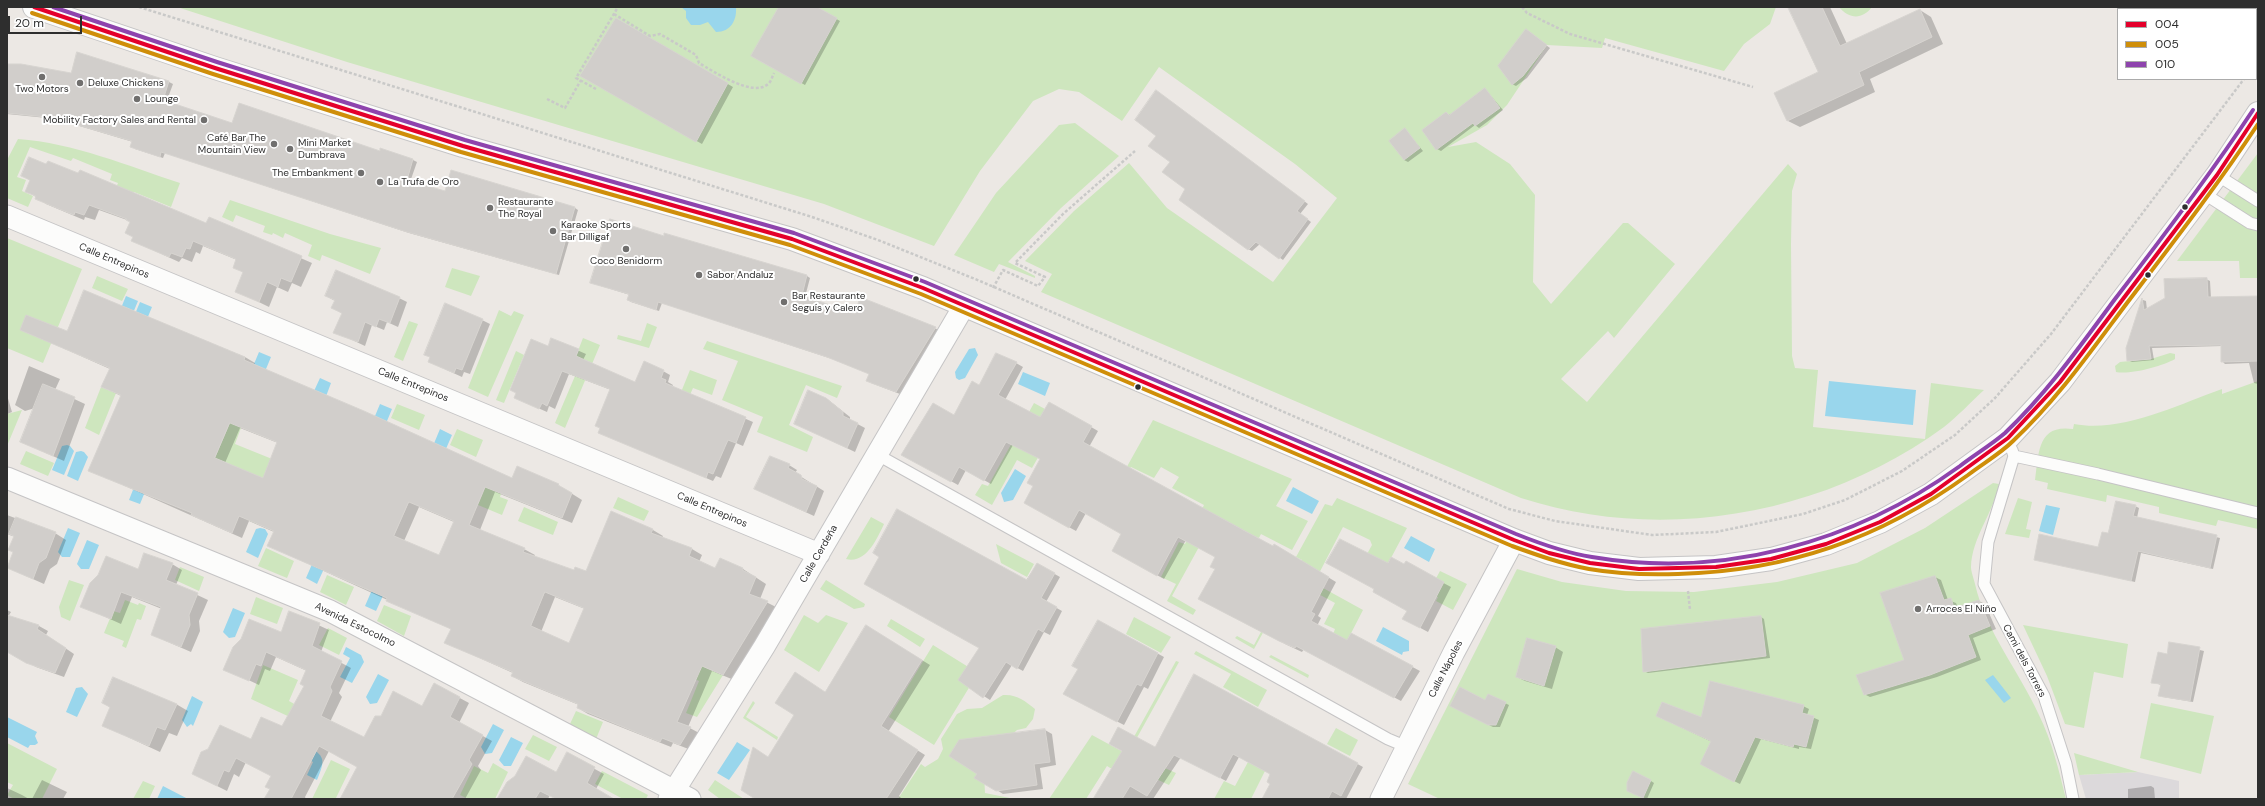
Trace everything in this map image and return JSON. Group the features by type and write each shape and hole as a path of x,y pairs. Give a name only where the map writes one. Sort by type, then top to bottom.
{"street":[{"path":"34,7 215,68 463,146 792,238 860,263 1514,540 1549,553 1590,563 1639,569 1716,567 1771,559 1826,544 1880,522 1932,494 2011,447 2218,174 2258,113"},
{"name":"Calle Entrepinos","path":"7,216 819,554"},
{"name":"Calle Cerdeña","path":"678,796 876,454 972,310"},
{"name":"Avenida Estocolmo","path":"7,478 330,611 585,745 678,796"},
{"name":"Calle Nápoles","path":"1381,799 1454,652 1514,540"}],"lane":[{"path":"2218,174 2258,201"},
{"path":"2203,193 2250,223 2258,224"},
{"path":"2011,447 2098,474 2258,513"},
{"name":"Cami dels Torrers","path":"2011,447 1988,542 1984,584 2044,696 2066,764 2073,799"},
{"path":"876,454 1212,643 1388,739 1407,747"}],"path":[{"path":"139,7 812,217 878,240 994,287 1509,509 1555,521 1652,535 1716,532 1803,514 1845,500 1902,471 1954,435 1995,398 2051,334 2243,80"},
{"path":"596,89 576,78 618,7"},
{"path":"1522,7 1527,13 1570,34 1753,87"},
{"path":"614,14 650,36 660,34 696,55 699,63 733,82 744,86 764,87 770,84 774,73"},
{"path":"547,100 565,108 581,80"},
{"path":"972,310 994,287 1003,270 1038,286 1045,277 1015,263 1063,214 1135,151"}],"shaded area":[{"path":"2138,772 2179,781 2179,799 2086,799 2079,775"}],"green space":[{"path":"177,7 1776,7 1770,24 1744,44 1724,71 1605,38 1602,48 1547,45 1507,105 1487,125 1448,147 1476,142 1510,164 1535,195 1533,282 1551,304 1623,223 1628,223 1675,264 1614,338 1608,331 1561,379 1587,402 1788,164 1797,174 1792,191 1792,356 1795,368 1818,370 1813,427 1925,439 1931,383 1984,390 1944,427 1897,457 1847,482 1795,500 1741,513 1686,519 1630,519 1575,512 1521,498 1041,292 1052,274 1025,261 1074,211 1129,163 1167,208 1273,282 1337,198 1295,164 1159,67 1122,121 1079,92 1059,89 1033,101 980,171 934,246 824,204 347,62"},
{"path":"1839,7 1872,7 1860,16 1851,16"},
{"path":"1075,123 1119,156 1061,208 1008,262 1035,276 1035,278 999,264 994,272 954,255 996,193 1059,125"},
{"path":"18,139 39,141 80,150 180,183 171,207 134,192 132,197 115,190 118,183 110,180 112,174 73,158 71,161 30,147 17,177 26,180 22,191 33,196 28,207 7,198 7,160"},
{"path":"2258,153 2258,278 2240,278 2239,261 2177,261"},
{"path":"230,200 330,234 381,248 370,274 322,255 320,261 308,256 312,245 285,233 283,238 273,233 272,235 263,232 265,226 236,215 233,222 222,217"},
{"path":"7,238 82,269 43,363 7,348"},
{"path":"452,268 480,276 471,296 445,287"},
{"path":"97,276 128,289 122,301 92,288"},
{"path":"499,310 511,316 514,311 524,315 488,397 468,388"},
{"path":"409,321 418,324 403,361 394,357"},
{"path":"647,323 657,327 649,348 617,339 618,335 641,341"},
{"path":"583,338 600,345 565,428 555,423 575,376 569,374"},
{"path":"707,341 842,386 837,398 806,385 789,425 813,437 807,452 757,432 763,417 722,400 738,361 703,349"},
{"path":"516,351 524,355 504,403 496,400"},
{"path":"2170,353 2175,354 2175,359 2163,364 2138,371 2122,373 2116,372 2115,366 2120,362 2151,359"},
{"path":"690,370 717,380 712,395 693,388 685,406 677,402"},
{"path":"2258,381 2258,529 2218,520 2216,526 2159,513 2159,507 2107,495 2106,502 2047,489 2048,483 2035,480 2039,451 2042,442 2052,431 2073,429 2074,424 2092,426 2111,425 2130,421 2149,416 2222,389 2222,394"},
{"path":"101,387 116,393 99,435 85,428"},
{"path":"240,396 251,401 235,444 282,463 257,524 246,519 263,479 199,495"},
{"path":"1034,403 1045,409 1037,425 1052,433 1032,468 1017,460 992,505 975,495 982,484 988,486"},
{"path":"397,404 425,415 419,430 391,418"},
{"path":"22,410 7,446 7,414"},
{"path":"1153,420 1292,479 1276,506 1308,521 1292,550 1261,534 1259,538 1256,537 1216,516 1172,596 1196,610 1193,615 1167,601 1176,584 1161,577 1179,542 1185,544 1204,505 1172,488 1179,477 1161,467 1154,478 1131,467 1107,507 1105,506"},
{"path":"457,429 483,440 476,457 450,445"},
{"path":"26,451 54,463 48,476 20,464"},
{"path":"488,481 503,488 500,497 508,500 502,515 478,505"},
{"path":"1993,483 1999,484 1993,505 1975,545 1972,556 1971,571 1980,602 1987,619 2044,725 2055,756 2066,799 1440,799 1408,784 1517,569 1562,582 1626,591 1694,592 1777,582 1857,563 1925,528"},
{"path":"618,497 649,511 644,521 613,508"},
{"path":"1337,498 1407,528 1384,571 1367,554 1372,545 1370,540 1343,527 1314,583 1363,610 1346,643 1332,637 1335,629 1324,624 1335,603 1311,590 1281,600 1254,649 1235,638 1237,636 1254,645 1293,572 1296,573 1302,560 1296,557 1325,504 1332,506"},
{"path":"2018,498 2032,502 2026,529 2031,530 2029,538 2005,534"},
{"path":"524,507 558,522 553,535 518,521"},
{"path":"871,517 884,524 874,543 865,554 859,558 853,560 846,559"},
{"path":"996,544 1034,564 1027,577 1001,563"},
{"path":"266,548 294,561 287,578 258,566"},
{"path":"180,567 204,577 199,591 175,580"},
{"path":"1440,571 1467,584 1453,610 1436,601 1438,597 1428,593"},
{"path":"327,575 354,587 346,605 320,592"},
{"path":"69,580 84,585 70,621 61,617 59,607"},
{"path":"826,580 865,604 864,607 854,609 820,589"},
{"path":"256,597 283,608 277,624 250,614"},
{"path":"125,600 138,605 139,603 146,606 141,620 137,619 126,648 122,646 124,641 104,633 113,611 120,613"},
{"path":"384,605 411,616 404,636 377,621"},
{"path":"804,615 818,623 826,615 848,623 819,672 784,650"},
{"path":"1134,617 1171,637 1161,653 1126,634"},
{"path":"891,619 925,639 920,647 887,626"},
{"path":"2023,625 2128,644 2123,678 2094,672 2084,728 2065,724 2047,676"},
{"path":"328,628 347,638 339,655 319,645"},
{"path":"933,645 978,673 934,745 889,717"},
{"path":"1196,651 1267,690 1258,707 1223,687 1231,674 1194,654"},
{"path":"675,655 723,675 697,717 686,713 699,681 670,669"},
{"path":"1271,655 1309,675 1308,678 1269,657"},
{"path":"1176,661 1179,662 1129,752 1176,773 1169,785 1139,771 1133,782 1107,766 1086,799 1049,799 1092,735 1125,753"},
{"path":"263,665 298,680 289,701 298,706 292,718 251,699"},
{"path":"1003,695 1017,697 1035,709 1033,719 1026,728 1017,730 1004,742 984,773 985,793 1015,799 898,799 921,764 925,767 938,759 943,749 941,739 957,714 967,709 982,708"},
{"path":"753,701 755,703 746,717 778,737 777,740 743,718"},
{"path":"2151,703 2214,716 2201,774 2140,758"},
{"path":"576,711 603,722 596,739 570,724"},
{"path":"1336,728 1358,740 1350,756 1327,744"},
{"path":"533,735 557,747 549,761 525,749"},
{"path":"7,743 57,769 42,799 14,799 7,795 13,785 7,782"},
{"path":"2074,753 2138,772 2079,775"},
{"path":"331,760 350,769 336,798 337,799 312,799"},
{"path":"1248,762 1265,771 1251,799 1214,799 1224,781 1235,786"},
{"path":"493,763 508,772 495,799 468,799 460,795 474,766 488,773"},
{"path":"602,771 648,795 646,799 623,799 595,784"},
{"path":"715,780 744,799 720,799 708,790"},
{"path":"143,781 155,786 149,799 133,799"}],"water":[{"path":"681,7 736,7 736,12 734,21 729,28 716,32 708,22 700,25 691,25 686,18 686,11"},
{"path":"126,296 138,301 128,325 116,320"},
{"path":"140,302 152,307 142,331 130,326"},
{"path":"975,348 978,355 965,378 959,380 956,378 955,372 969,349"},
{"path":"259,352 271,357 261,381 249,376"},
{"path":"1023,372 1050,383 1045,396 1018,384"},
{"path":"320,378 331,383 322,407 309,402"},
{"path":"1829,381 1916,390 1913,425 1825,416"},
{"path":"380,404 392,409 382,433 370,428"},
{"path":"440,429 452,435 442,458 430,453"},
{"path":"67,445 74,451 64,475 52,470 62,446"},
{"path":"81,451 88,457 78,481 67,476 76,452"},
{"path":"1015,469 1026,476 1013,500 1004,502 1001,493"},
{"path":"140,472 151,477 140,504 129,500"},
{"path":"1293,487 1319,501 1312,514 1286,501"},
{"path":"2046,505 2060,508 2053,535 2039,531"},
{"path":"68,528 80,533 70,557 62,557 58,552"},
{"path":"256,529 265,529 268,534 258,558 246,552"},
{"path":"1411,536 1435,549 1429,562 1404,548"},
{"path":"87,540 99,545 89,569 81,569 77,564"},
{"path":"316,555 328,560 317,584 306,578"},
{"path":"375,583 387,587 376,611 365,606"},
{"path":"233,608 245,613 235,637 229,638 223,632"},
{"path":"1383,627 1409,641 1409,651 1403,652 1402,655 1376,641"},
{"path":"346,647 361,655 364,662 352,683 340,677 350,658 343,654"},
{"path":"378,674 389,680 377,703 370,704 366,697"},
{"path":"1993,675 2011,698 2004,703 1985,680"},
{"path":"82,687 88,694 77,717 66,712 76,688"},
{"path":"192,696 203,702 193,726 191,724 187,727 182,720"},
{"path":"7,717 37,732 35,736 38,743 35,745 30,745 28,748 7,737"},
{"path":"493,724 504,730 492,753 485,754 481,747"},
{"path":"511,737 523,743 511,766 504,766 499,760"},
{"path":"737,742 750,750 729,780 717,773"},
{"path":"302,743 322,757 322,766 317,780 307,775 313,762 297,753"},
{"path":"163,786 188,799 157,799"}],"building":[{"path":"779,7 817,7 837,18 801,84 751,56"},
{"path":"1788,7 1822,7 1840,46 1920,9 1932,37 1859,72 1864,85 1787,121 1774,93 1818,72"},
{"path":"616,18 728,83 696,142 580,76"},
{"path":"1526,29 1547,45 1523,76 1512,85 1498,66"},
{"path":"77,52 169,81 163,100 232,123 239,103 380,151 380,148 413,159 407,180 445,191 451,170 575,207 556,274 404,231 161,152 160,157 130,147 132,141 71,123 45,118 46,117 7,113 7,64 21,64 71,73"},
{"path":"1485,88 1500,108 1475,126 1473,123 1436,150 1422,130 1446,112 1449,115"},
{"path":"1156,90 1305,201 1297,211 1308,219 1279,259 1256,242 1248,250 1179,200 1185,189 1162,172 1170,162 1148,146 1156,136 1135,120"},
{"path":"1405,128 1420,148 1404,160 1389,141"},
{"path":"29,157 46,164 48,161 78,173 80,170 206,223 209,217 302,256 291,282 281,278 278,287 267,282 259,302 235,292 243,272 233,268 236,259 193,241 190,249 186,248 182,257 171,253 169,257 131,241 133,237 125,233 130,222 126,220 127,219 89,205 84,215 75,212 74,215 35,199 36,196 25,192 30,180 21,176"},
{"path":"610,219 664,236 664,233 807,275 802,295 855,314 860,297 936,327 896,392 866,381 869,374 827,357 658,302 656,310 627,300 629,294 590,283"},
{"path":"336,270 400,297 390,323 379,319 376,327 365,322 358,342 333,333 342,313 331,308 335,300 325,296"},
{"path":"2207,278 2208,297 2258,296 2258,361 2221,362 2221,345 2149,346 2151,359 2127,361 2126,348 2142,298 2144,310 2165,298 2164,279"},
{"path":"84,290 245,357 244,360 364,411 512,478 517,466 559,484 558,485 572,493 562,518 485,487 469,525 525,548 523,552 574,570 575,567 586,571 611,511 653,529 651,533 692,548 689,556 715,568 720,558 743,568 742,570 756,577 749,594 768,601 723,675 702,666 677,722 691,727 680,745 662,738 660,742 577,708 578,704 511,676 513,672 444,643 451,629 386,601 387,598 267,546 274,531 239,516 232,533 191,515 192,513 88,471 121,395 101,387 110,368 20,330 26,315 67,331","holes":["230,423 277,442 263,478 215,458","409,502 454,521 439,555 394,536","545,592 584,608 569,643 531,626"]},
{"path":"445,303 483,319 462,370 456,368 454,373 428,362 430,357 424,355"},
{"path":"551,338 579,349 576,356 635,382 644,361 664,370 661,378 666,380 665,383 746,417 736,443 728,440 713,474 708,472 706,478 598,433 600,428 595,426 610,389 562,371 547,406 542,403 539,409 514,398 516,393 510,390 531,339 548,346"},
{"path":"996,353 1017,362 998,395 1040,417 1049,402 1092,426 1083,442 1273,546 1274,544 1329,577 1311,612 1315,614 1311,621 1347,640 1351,633 1413,666 1394,698 1296,646 1295,648 1279,641 1198,599 1215,569 1210,567 1215,557 1178,537 1157,576 1112,551 1121,534 1079,510 1069,528 1024,503 1033,486 1027,483 1040,459 1006,442 984,481 959,467 951,482 901,455 933,403 954,415 972,381 979,385"},
{"path":"43,384 75,397 53,456 20,442"},
{"path":"808,390 826,398 843,412 843,416 858,423 847,448 794,424"},
{"path":"770,456 790,464 788,468 801,475 802,479 817,486 806,512 754,489"},
{"path":"2116,501 2136,505 2133,516 2217,535 2210,568 2138,551 2131,581 2034,560 2039,534 2098,547 2102,532 2108,533"},
{"path":"897,509 1027,580 1037,563 1055,573 1041,598 1057,607 1043,632 1038,629 1017,669 1006,662 983,698 958,680 979,648 864,584 879,557 873,553"},
{"path":"16,517 56,532 46,558 39,563 33,579 7,568 13,552 8,550 14,536 9,534"},
{"path":"1340,539 1388,563 1391,557 1404,564 1406,561 1444,582 1420,628 1402,619 1407,611 1373,592 1374,589 1326,563"},
{"path":"144,553 173,563 166,580 198,593 189,615 190,625 181,647 151,635 161,607 121,592 111,619 80,607 90,583 98,575 106,556 138,569"},
{"path":"1935,576 1944,600 1951,598 1954,608 1979,600 1990,626 1968,635 1976,657 1930,675 1864,695 1856,675 1904,660 1880,593"},
{"path":"289,611 320,623 312,646 342,661 330,687 332,691 321,716 364,737 375,716 381,716 393,691 422,706 434,683 460,697 450,717 483,735 469,760 472,764 452,799 340,799 357,767 319,746 291,799 264,799 270,789 265,787 271,776 236,758 229,772 224,770 217,786 192,774 201,752 208,749 220,725 251,739 261,717 282,726 304,686 300,684 306,670 266,652 261,666 256,664 249,681 223,670 233,647 241,639 249,619 281,632"},
{"path":"7,615 39,625 37,629 66,648 55,673 26,663 7,652"},
{"path":"1761,616 1766,656 1643,672 1641,629"},
{"path":"1098,620 1158,653 1141,686 1137,684 1117,722 1063,694 1078,669 1072,666"},
{"path":"866,625 922,660 881,726 918,750 886,799 755,799 741,790 753,747 768,757 794,715 775,703 795,672 825,692"},
{"path":"1527,638 1556,646 1544,686 1516,677"},
{"path":"2169,642 2200,647 2190,701 2158,696 2161,684 2151,683 2158,652 2167,654"},
{"path":"1194,674 1358,763 1341,796 1332,791 1328,799 1262,799 1270,784 1267,782 1270,774 1233,754 1220,778 1174,755 1147,796 1130,786 1122,799 1093,799 1122,751 1109,744 1118,727 1155,747"},
{"path":"113,677 177,704 165,730 157,727 149,746 102,726 110,707 102,703"},
{"path":"1710,681 1804,705 1802,713 1814,716 1806,747 1794,744 1793,747 1755,737 1734,782 1700,764 1711,741 1656,716 1662,702 1701,717"},
{"path":"1460,687 1485,700 1488,694 1506,702 1496,725 1488,725 1450,706"},
{"path":"1045,729 1050,762 1034,764 1037,785 996,791 974,778 977,774 949,756 959,740"},
{"path":"567,752 595,767 587,783 614,799 556,799 540,791 535,799 497,799 507,782 515,776 526,756 556,772"},
{"path":"1633,771 1651,780 1643,798 1627,791 1627,783"}],"transit line":[{"name":"004","path":"34,7 215,68 463,146 792,239 923,288 1514,540 1549,553 1590,563 1639,569 1716,567 1771,559 1826,544 1880,522 1931,494 2008,438 2060,382 2217,175 2258,113"},
{"name":"010","path":"53,7 217,62 465,140 794,233 925,282 1525,538 1554,548 1582,555 1641,563 1689,563 1738,558 1785,549 1831,534 1876,516 1919,493 1994,442 2005,433 2035,402 2063,368 2186,206 2253,110"},
{"name":"005","path":"32,13 213,74 461,152 790,245 921,294 1512,546 1579,567 1600,571 1633,574 1718,572 1794,558 1831,547 1866,534 1901,517 1935,498 1997,455 2029,425 2073,375 2194,215 2258,124"}],"place":[{"name":"Two Motors","path":"42,77"},
{"name":"Deluxe Chickens","path":"80,83"},
{"name":"Lounge","path":"137,99"},
{"name":"Mobility Factory Sales and Rental","path":"204,120"},
{"name":"Café Bar The Mountain View","path":"274,144"},
{"name":"Mini Market Dumbrava","path":"290,149"},
{"name":"The Embankment","path":"361,173"},
{"name":"La Trufa de Oro","path":"380,182"},
{"name":"Restaurante The Royal","path":"490,208"},
{"name":"Karaoke Sports Bar Dilligaf","path":"553,231"},
{"name":"Coco Benidorm","path":"626,249"},
{"name":"Sabor Andaluz","path":"699,275"},
{"name":"Bar Restaurante Seguís y Calero","path":"784,302"},
{"name":"Arroces El Niño","path":"1918,609"}]}
